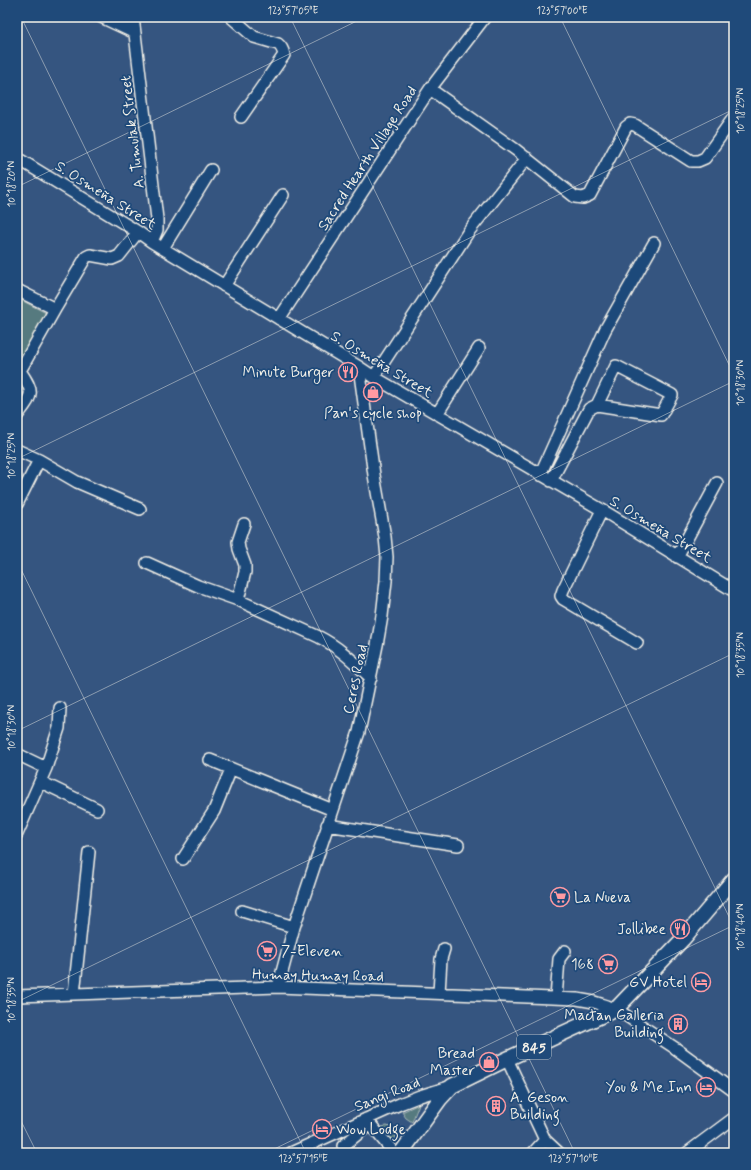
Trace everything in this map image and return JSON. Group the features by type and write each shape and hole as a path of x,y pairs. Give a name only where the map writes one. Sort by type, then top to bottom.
{"main road":[{"name":"845","path":"401,1153 440,1099 452,1086 616,1008 683,939 734,879"}],"street":[{"path":"101,17 135,32"},
{"name":"A. Tumulak Street","path":"133,17 157,219 157,230 152,242"},
{"path":"231,17 254,37 278,44 283,50 284,55 241,117"},
{"name":"Sacred Hearth Village Road","path":"279,319 430,89 485,17"},
{"path":"430,89 527,158 575,197 583,198 590,195 626,127 630,124 635,125 691,160 698,161 704,158 734,117"},
{"name":"S. Osmeña Street","path":"17,158 374,377 602,510 734,591"},
{"path":"374,377 469,231 527,158"},
{"path":"163,248 211,170"},
{"path":"224,286 283,195"},
{"path":"17,416 28,400 31,391 27,382 18,374 86,257 90,255 112,259 119,256 138,232"},
{"path":"540,474 605,330 654,243"},
{"path":"17,293 19,291 55,309"},
{"path":"437,414 479,348"},
{"path":"551,481 589,409 597,405 661,415 672,395 616,366 597,405"},
{"name":"Ceres Road","path":"278,987 294,927 359,732 371,678 382,616 387,557 359,367"},
{"path":"17,450 39,460 77,482 140,509"},
{"path":"17,504 39,460"},
{"path":"677,557 717,483"},
{"path":"602,510 561,596 563,599 637,643"},
{"path":"238,600 245,572 245,565 238,542 244,524"},
{"path":"147,563 198,586 238,600 328,642 352,660 371,678"},
{"path":"18,831 46,768 59,728 60,708"},
{"path":"17,754 46,768"},
{"path":"210,760 333,810"},
{"path":"183,859 214,811 231,769"},
{"path":"41,782 97,809"},
{"path":"327,825 458,845"},
{"path":"74,994 89,852"},
{"path":"242,911 294,927"},
{"path":"439,993 444,948"},
{"path":"556,998 559,959 565,951"},
{"name":"Humay Humay Road","path":"17,996 278,987 577,999 616,1008 675,1048 734,1091"},
{"path":"507,1059 545,1140 559,1153"},
{"name":"Sangi Road","path":"291,1153 302,1150 331,1135 368,1122 420,1096 452,1086"},
{"path":"688,1153 734,1118"},
{"path":"331,1135 347,1149 368,1122 394,1153"},
{"path":"533,1153 545,1140"}],"green space":[{"path":"19,299 48,314 17,366 17,302"},
{"path":"419,1104 412,1122 406,1118 402,1112"},
{"path":"387,1126 392,1128 395,1132 395,1142 381,1127"}],"place":[{"name":"Minute Burger","path":"348,372"},
{"name":"Pan's cycle shop","path":"373,392"},
{"name":"La Nueva","path":"560,897"},
{"name":"Jollibee","path":"680,929"},
{"name":"7-Eleven","path":"267,951"},
{"name":"168","path":"608,964"},
{"name":"GV Hotel","path":"701,982"},
{"name":"Mactan Galleria Building","path":"678,1024"},
{"name":"Bread Master","path":"489,1062"},
{"name":"You & Me Inn","path":"706,1087"},
{"name":"A. Geson Building","path":"496,1106"},
{"name":"Wow Lodge","path":"322,1129"}]}
